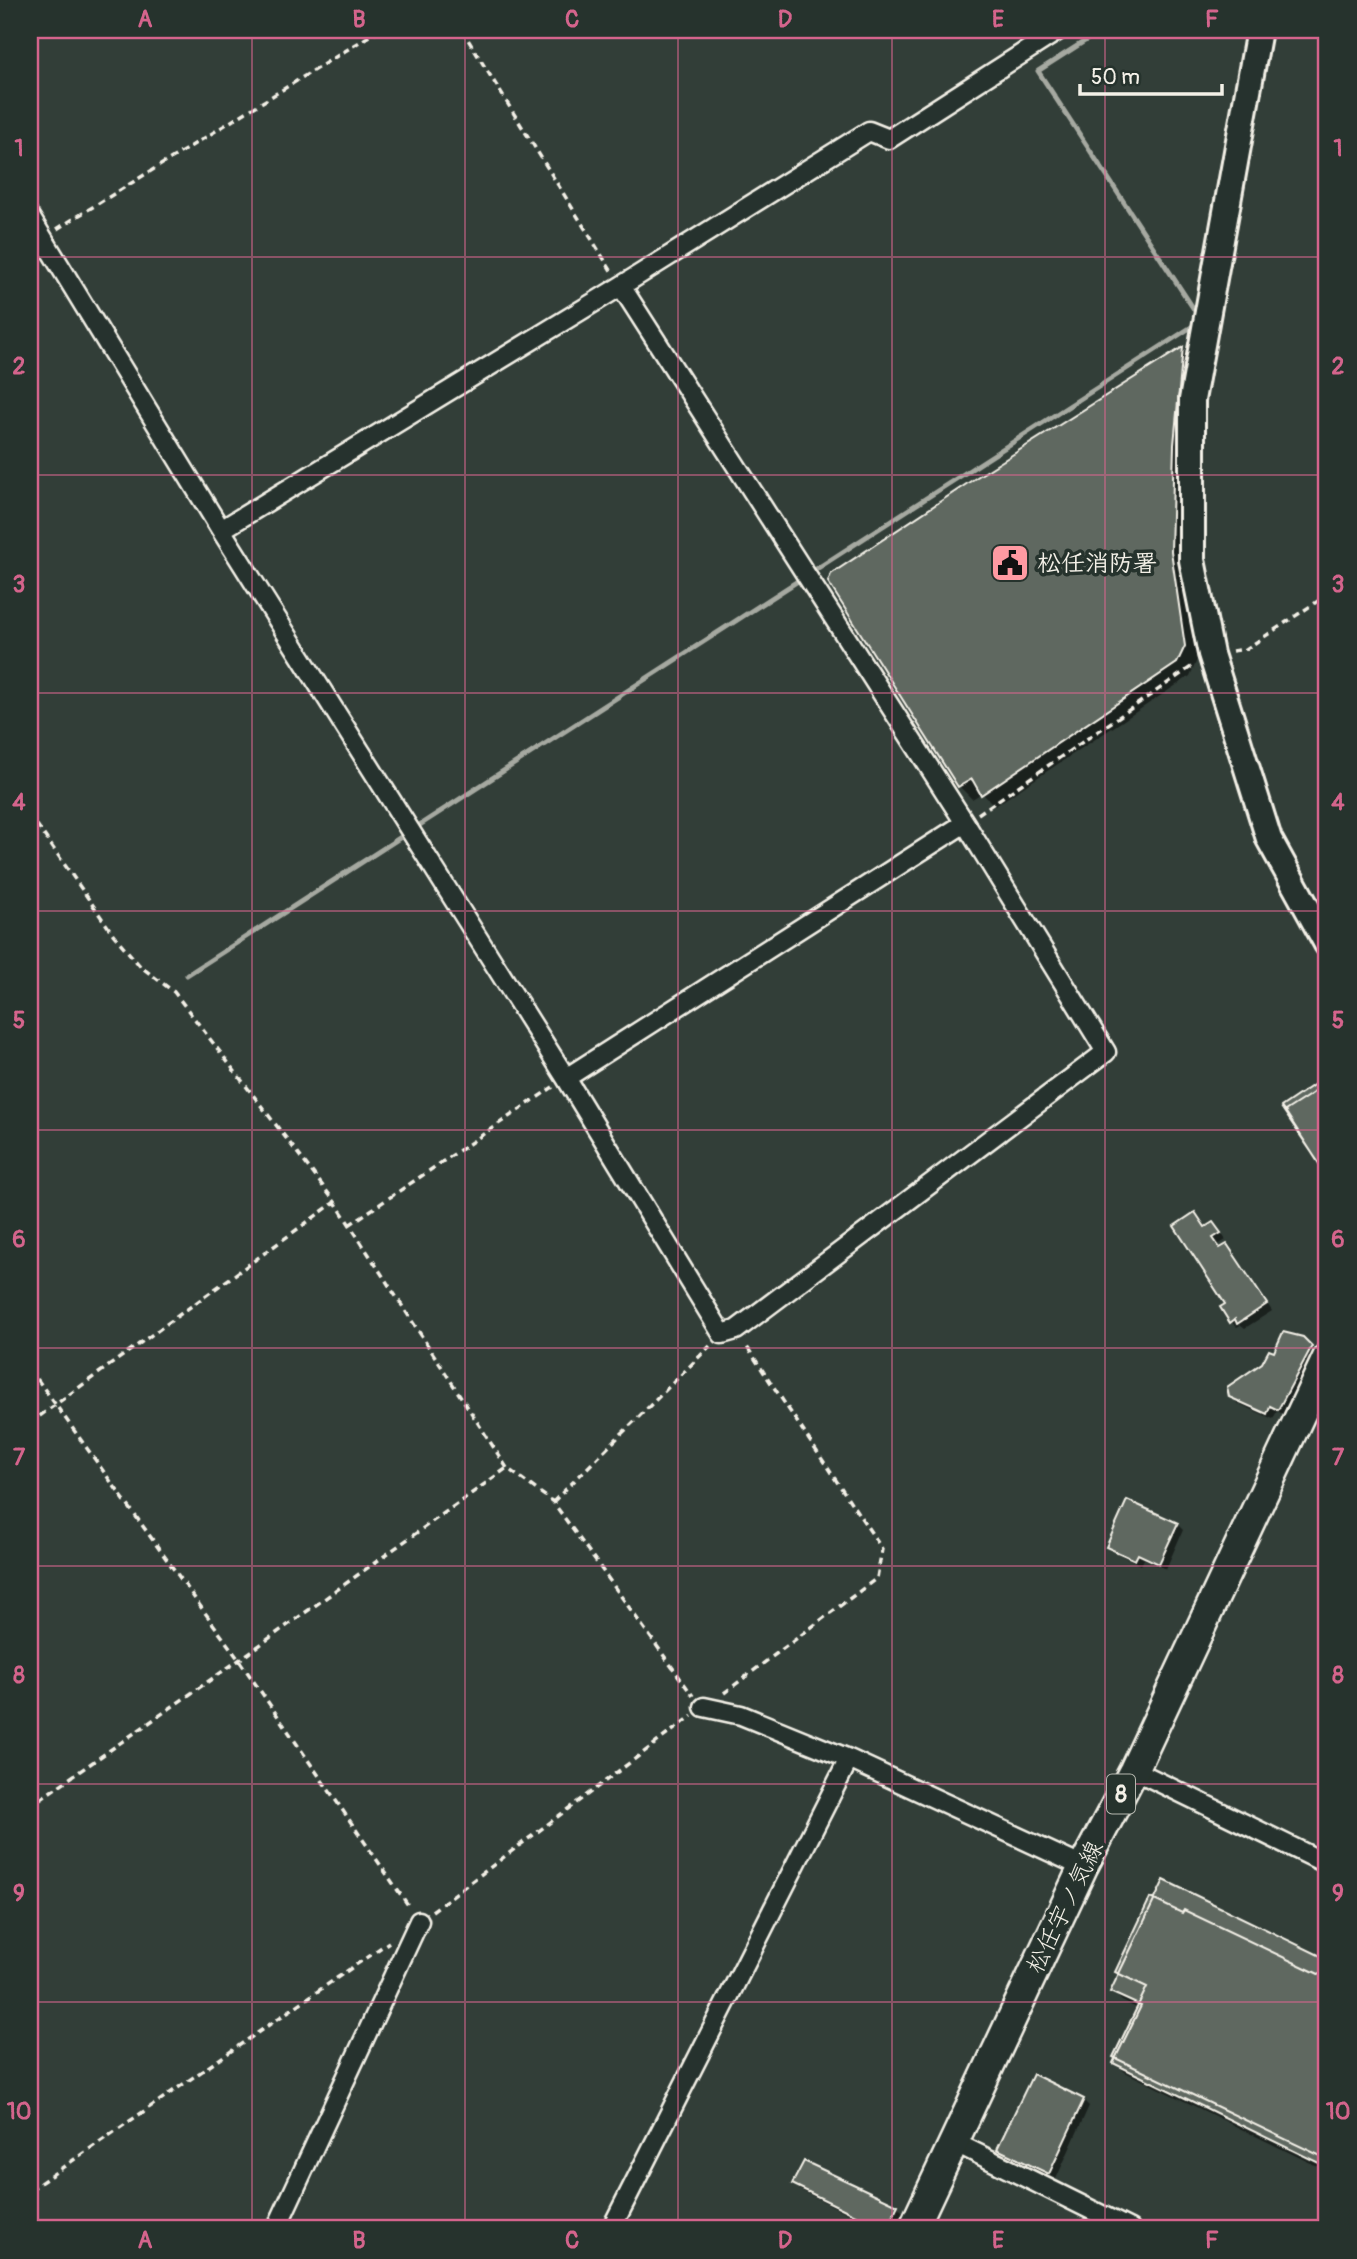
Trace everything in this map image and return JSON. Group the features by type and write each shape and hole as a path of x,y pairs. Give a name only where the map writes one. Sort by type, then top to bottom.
{"main road":[{"name":"松任宇ノ気線","path":"913,2229 1327,1358"}],"street":[{"path":"221,530 869,131 889,139 1059,30"},
{"path":"1259,30 1192,400 1192,560 1211,654 1269,839 1327,944"},
{"path":"30,217 221,530 729,1332 1106,1052 965,823 621,286"},
{"path":"566,1077 965,823"},
{"path":"704,1707 741,1715 849,1759 1083,1867"},
{"path":"611,2229 849,1759"},
{"path":"1133,1770 1327,1864"},
{"path":"276,2229 419,1921"},
{"path":"954,2142 1130,2229"}],"path":[{"path":"43,238 379,30"},
{"path":"462,30 621,286"},
{"path":"965,823 1211,654 1246,649 1327,595"},
{"path":"30,815 113,934 140,966 174,992 335,1202 507,1468 553,1502 695,1699 704,1707"},
{"path":"349,1225 566,1077"},
{"path":"30,1423 335,1202"},
{"path":"30,2190 419,1921 877,1578 882,1549 729,1332 553,1502"},
{"path":"30,1369 239,1660 419,1921"},
{"path":"30,1806 507,1468"}],"building":[{"name":"松任消防署","path":"1183,347 1174,445 1171,551 1185,646 1177,663 981,795 972,779 958,787 828,582 831,574 977,477"},
{"path":"1327,1076 1327,1175 1281,1107"},
{"path":"1327,1084 1327,1176 1285,1111"},
{"path":"1195,1212 1205,1227 1213,1222 1221,1233 1213,1238 1220,1248 1227,1244 1267,1304 1237,1324 1235,1319 1230,1323 1220,1307 1225,1304 1174,1226"},
{"path":"1283,1332 1303,1337 1312,1346 1278,1410 1270,1406 1267,1414 1229,1397 1227,1387 1262,1363 1269,1350 1274,1352"},
{"path":"1127,1500 1178,1523 1159,1564 1138,1554 1135,1560 1106,1547"},
{"path":"1164,1880 1327,1959 1327,2167 1113,2063 1141,2006 1110,1992"},
{"path":"1150,1898 1182,1913 1184,1910 1327,1978 1327,2159 1113,2057 1147,1987 1115,1972"},
{"path":"1033,2074 1084,2099 1049,2174 997,2149"},
{"path":"804,2161 898,2205 887,2228 878,2224 876,2229 864,2226 866,2220 792,2184"}],"waterway":[{"path":"1102,30 1038,71 1199,317"},
{"path":"187,975 1196,324"}],"place":[{"name":"松任消防署","path":"1010,563"}]}
